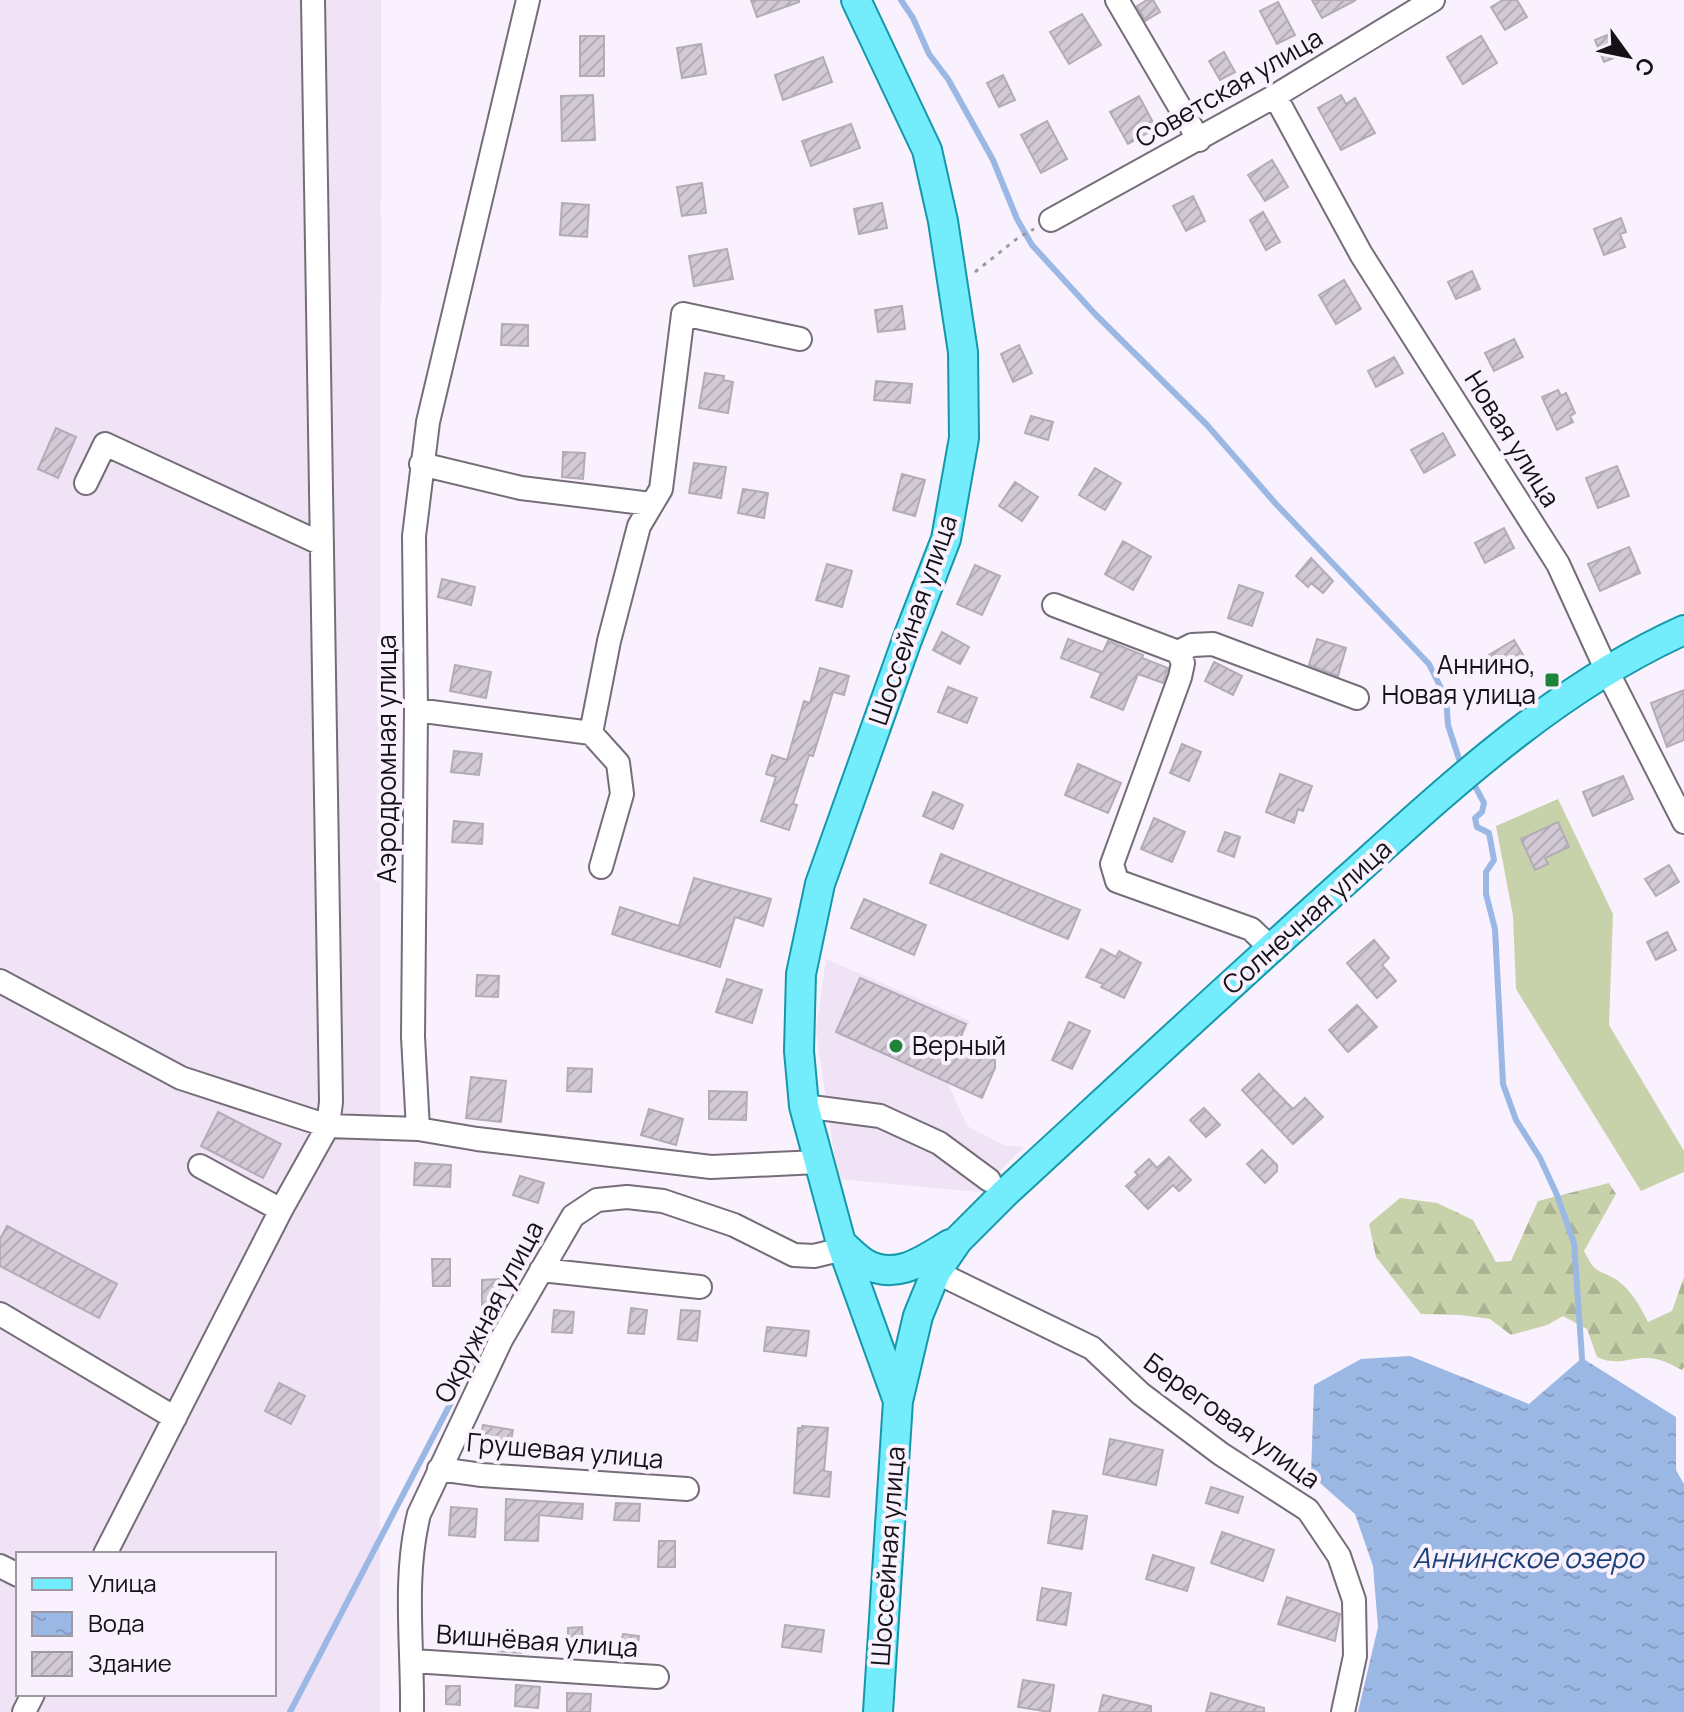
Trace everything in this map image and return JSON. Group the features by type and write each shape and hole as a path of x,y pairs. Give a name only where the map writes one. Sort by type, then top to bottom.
{"main road":[{"name":"Шоссейная улица","path":"856,0 927,150 963,352 964,438 946,539 820,884 801,974 799,1051 804,1106 842,1246 898,1401 878,1712"},
{"name":"Солнечная улица","path":"958,1240 1006,1192 1413,820 1535,718 1607,671 1684,630"},
{"path":"842,1246 866,1264 883,1269 910,1268 958,1240"},
{"path":"898,1401 918,1316 936,1272 958,1240"}],"street":[{"path":"106,1552 281,1210 328,1126 331,1102 313,0"},
{"name":"Аэродромная улица","path":"418,1129 413,1037 414,536 421,464 428,422 528,0"},
{"path":"1117,0 1199,140"},
{"name":"Советская улица","path":"1051,220 1199,140 1433,0"},
{"name":"Новая улица","path":"1275,96 1361,254 1558,564 1607,671 1684,822"},
{"path":"591,733 609,641 639,526 661,489 683,314 800,339"},
{"path":"86,483 105,444 322,544"},
{"path":"421,464 521,488 651,504"},
{"path":"1054,605 1178,652 1183,663 1112,864 1117,881 1251,929 1271,948"},
{"path":"1178,652 1192,645 1213,644 1357,698"},
{"path":"416,710 591,733 618,763 622,794 601,867"},
{"path":"0,981 181,1078 328,1126 418,1129 711,1167 818,1162"},
{"path":"804,1106 880,1116 939,1143 989,1180"},
{"path":"200,1166 281,1210"},
{"name":"Окружная улица","path":"412,1712 410,1581 412,1543 419,1514 501,1340 573,1216 597,1200 627,1197 663,1201 734,1225 794,1255 814,1256 842,1246"},
{"path":"541,1270 700,1287"},
{"name":"Береговая улица","path":"936,1272 1092,1348 1141,1394 1221,1454 1308,1510 1339,1556 1354,1600 1355,1656 1343,1712"},
{"path":"0,1314 175,1418"},
{"name":"Грушевая улица","path":"439,1469 482,1475 687,1489"},
{"name":"Вишнёвая улица","path":"413,1661 657,1677"}],"path":[{"path":"954,288 1030,231"}],"shaded area":[{"path":"0,0 381,0 380,1712 0,1712"},
{"path":"826,959 970,1021 945,1076 967,1126 1004,1145 1024,1147 978,1192 838,1179 816,1031"}],"green space":[{"path":"1558,799 1613,914 1609,1025 1684,1151 1684,1172 1641,1191 1516,989 1513,916 1496,826"},
{"path":"1609,1183 1616,1194 1584,1251 1594,1268 1627,1289 1648,1322 1672,1311 1684,1277 1682,1370 1656,1359 1613,1361 1597,1357 1587,1329 1563,1316 1547,1325 1511,1335 1490,1319 1421,1314 1376,1257 1369,1224 1400,1198 1437,1203 1473,1220 1496,1262 1511,1261 1538,1201"}],"water":[{"name":"Аннинское озеро","path":"1410,1356 1529,1404 1582,1358 1676,1417 1676,1470 1684,1484 1684,1712 1358,1712 1378,1627 1373,1566 1355,1514 1311,1475 1314,1385 1361,1359"}],"building":[{"path":"751,0 799,0 799,2 757,17"},
{"path":"1153,0 1160,12 1145,21 1137,6"},
{"path":"1312,0 1356,0 1322,18"},
{"path":"1503,0 1517,0 1527,17 1505,30 1491,7"},
{"path":"1278,2 1295,35 1277,44 1260,11"},
{"path":"1082,14 1101,45 1069,64 1050,32"},
{"path":"1612,33 1621,55 1604,62 1595,40"},
{"path":"580,36 604,36 604,76 580,76"},
{"path":"1481,36 1497,63 1463,84 1447,57"},
{"path":"701,44 706,74 682,78 677,48"},
{"path":"1224,52 1235,72 1220,80 1209,61"},
{"path":"823,57 832,82 783,100 775,75"},
{"path":"1003,75 1015,100 999,107 987,83"},
{"path":"593,95 595,140 562,141 561,96"},
{"path":"1341,95 1346,104 1355,98 1375,133 1341,150 1318,108"},
{"path":"1139,96 1156,128 1128,144 1110,112"},
{"path":"1047,121 1067,159 1041,173 1021,135"},
{"path":"851,124 860,148 811,166 802,141"},
{"path":"1272,160 1288,187 1265,201 1248,175"},
{"path":"702,183 706,213 682,216 677,187"},
{"path":"1193,196 1205,221 1186,231 1173,206"},
{"path":"562,203 589,205 587,237 560,235"},
{"path":"882,203 887,228 859,234 854,209"},
{"path":"1263,212 1280,242 1266,250 1250,220"},
{"path":"1621,218 1626,232 1620,234 1625,247 1604,255 1594,229"},
{"path":"727,249 733,279 694,286 689,256"},
{"path":"1472,271 1480,289 1456,299 1448,282"},
{"path":"1344,280 1361,309 1336,324 1319,295"},
{"path":"902,306 905,329 878,332 875,310"},
{"path":"502,324 528,325 528,346 501,345"},
{"path":"1514,339 1523,357 1494,371 1485,353"},
{"path":"1019,345 1032,373 1013,382 1001,354"},
{"path":"1394,357 1403,373 1376,387 1368,371"},
{"path":"705,373 724,376 723,380 733,382 728,413 699,408"},
{"path":"876,381 912,384 910,403 874,400"},
{"path":"1558,390 1561,396 1566,393 1575,413 1570,416 1573,422 1557,430 1542,397"},
{"path":"1031,416 1053,422 1048,440 1025,433"},
{"path":"56,428 76,437 58,478 38,469"},
{"path":"1443,433 1455,455 1424,473 1411,450"},
{"path":"563,452 585,453 583,479 562,477"},
{"path":"694,463 726,467 721,498 689,493"},
{"path":"1617,466 1629,496 1598,508 1586,478"},
{"path":"1095,468 1121,483 1105,510 1079,495"},
{"path":"902,474 925,480 915,516 893,510"},
{"path":"1015,482 1038,497 1022,521 999,506"},
{"path":"743,489 768,493 764,518 738,513"},
{"path":"1504,528 1514,548 1485,563 1475,543"},
{"path":"1123,541 1151,557 1133,590 1105,574"},
{"path":"1629,547 1640,573 1600,591 1588,564"},
{"path":"1311,558 1333,581 1323,593 1311,583 1308,587 1296,576"},
{"path":"827,564 852,571 842,607 816,600"},
{"path":"975,565 1000,576 982,615 957,604"},
{"path":"442,579 475,587 471,605 438,597"},
{"path":"1239,585 1263,593 1252,626 1228,618"},
{"path":"942,632 969,647 960,664 933,650"},
{"path":"1068,639 1103,652 1108,641 1143,655 1142,658 1168,668 1163,683 1138,674 1123,710 1091,697 1101,673 1061,658"},
{"path":"1317,639 1346,648 1338,676 1309,665"},
{"path":"1514,640 1526,660 1498,676 1487,656"},
{"path":"1214,662 1242,676 1233,695 1205,681"},
{"path":"455,665 491,672 486,698 450,691"},
{"path":"820,668 849,676 844,695 833,692 813,756 809,755 793,804 797,805 789,830 761,821 776,777 766,774 772,755 787,760 804,701 810,703"},
{"path":"948,687 977,698 967,723 938,712"},
{"path":"1684,690 1684,740 1667,747 1651,703"},
{"path":"1182,744 1201,752 1189,781 1170,773"},
{"path":"454,751 482,754 479,775 451,772"},
{"path":"1078,764 1121,783 1108,813 1065,795"},
{"path":"1280,774 1312,786 1303,811 1298,809 1294,823 1266,812"},
{"path":"1623,776 1633,799 1593,816 1583,792"},
{"path":"933,792 963,805 953,829 923,816"},
{"path":"1154,818 1185,832 1172,862 1141,849"},
{"path":"454,821 483,824 482,844 452,842"},
{"path":"1558,822 1569,847 1545,858 1548,864 1535,870 1521,839"},
{"path":"1225,832 1240,837 1234,857 1218,851"},
{"path":"941,854 1080,910 1068,939 930,883"},
{"path":"1669,865 1679,882 1656,896 1645,879"},
{"path":"694,878 771,899 763,926 735,917 720,967 612,934 620,907 679,926"},
{"path":"864,899 926,925 914,955 851,928"},
{"path":"1667,932 1676,950 1656,960 1647,942"},
{"path":"1374,940 1389,958 1382,965 1396,981 1377,998 1347,963"},
{"path":"1101,949 1116,957 1119,951 1141,963 1124,998 1086,977"},
{"path":"477,975 499,976 498,997 476,996"},
{"path":"860,978 966,1024 959,1041 989,1054 995,1060 995,1068 982,1098 836,1032"},
{"path":"727,979 762,990 752,1023 716,1012"},
{"path":"1357,1005 1377,1027 1348,1052 1329,1030"},
{"path":"1069,1022 1090,1031 1072,1069 1052,1060"},
{"path":"568,1068 592,1069 591,1092 567,1091"},
{"path":"1259,1074 1293,1109 1305,1098 1323,1117 1293,1144 1242,1090"},
{"path":"471,1077 506,1081 501,1122 466,1118"},
{"path":"709,1091 747,1092 746,1120 709,1119"},
{"path":"1204,1108 1220,1125 1206,1137 1190,1120"},
{"path":"649,1109 683,1119 676,1145 641,1135"},
{"path":"218,1112 281,1144 263,1178 201,1146"},
{"path":"1262,1150 1277,1165 1277,1171 1265,1183 1247,1164"},
{"path":"1169,1157 1191,1180 1179,1191 1173,1185 1148,1209 1126,1186 1149,1159 1157,1168"},
{"path":"415,1163 451,1165 450,1187 414,1185"},
{"path":"520,1176 544,1183 538,1203 513,1195"},
{"path":"7,1226 117,1284 99,1318 0,1266 0,1239"},
{"path":"432,1259 450,1259 450,1286 433,1286"},
{"path":"500,1279 500,1297 482,1330 482,1280"},
{"path":"631,1308 647,1310 644,1334 628,1333"},
{"path":"554,1310 574,1312 572,1333 552,1332"},
{"path":"681,1310 700,1311 697,1341 678,1339"},
{"path":"767,1327 809,1331 806,1356 764,1351"},
{"path":"279,1383 305,1396 291,1424 265,1411"},
{"path":"483,1425 513,1430 509,1452 479,1447"},
{"path":"798,1428 828,1428 824,1471 831,1472 829,1497 794,1493"},
{"path":"1110,1439 1163,1450 1156,1485 1103,1474"},
{"path":"1211,1487 1243,1497 1238,1513 1206,1503"},
{"path":"506,1499 583,1504 582,1519 539,1515 538,1541 505,1540"},
{"path":"616,1503 640,1504 639,1521 614,1520"},
{"path":"451,1507 477,1509 475,1537 449,1535"},
{"path":"1053,1511 1087,1516 1082,1549 1048,1543"},
{"path":"1222,1532 1274,1550 1263,1581 1211,1563"},
{"path":"659,1541 675,1541 675,1567 658,1567"},
{"path":"1153,1555 1194,1568 1187,1591 1146,1579"},
{"path":"1042,1588 1071,1593 1066,1625 1037,1620"},
{"path":"1287,1597 1340,1614 1335,1641 1278,1624"},
{"path":"785,1625 824,1630 821,1652 782,1647"},
{"path":"582,1627 583,1647 568,1648 568,1628"},
{"path":"499,1632 522,1633 521,1653 498,1651"},
{"path":"623,1634 639,1636 636,1654 620,1652"},
{"path":"1023,1680 1054,1685 1050,1712 1018,1707"},
{"path":"516,1685 540,1687 538,1708 515,1706"},
{"path":"446,1686 460,1686 460,1705 446,1704"},
{"path":"567,1693 591,1694 590,1712 567,1712"},
{"path":"1211,1693 1264,1708 1264,1712 1206,1712"},
{"path":"1103,1695 1151,1706 1151,1712 1099,1712"}],"waterway":[{"path":"901,0 929,54 948,79 993,160 1017,219 1032,245 1096,315 1207,425 1276,504 1429,664 1446,698 1448,725 1459,759"},
{"path":"1476,788 1484,803 1482,812 1475,818 1477,827 1489,833 1494,860 1486,872 1486,894 1495,929 1503,1084 1516,1120 1540,1158 1557,1195 1574,1243 1582,1358"},
{"path":"290,1712 485,1337"}],"place":[{"name":"Аннино, Новая улица","path":"1552,680"},
{"name":"Верный","path":"896,1046"}]}
